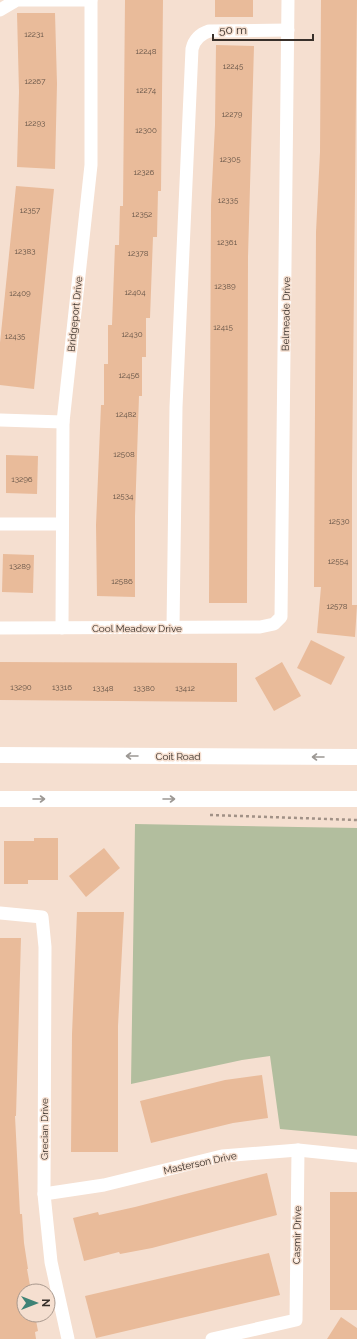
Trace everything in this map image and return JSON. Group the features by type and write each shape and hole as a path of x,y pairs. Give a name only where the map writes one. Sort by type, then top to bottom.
{"main road":[{"name":"Coit Road","path":"0,755 357,757"},
{"path":"0,799 357,799"}],"street":[{"path":"0,10 17,0 91,0"},
{"name":"Bridgeport Drive","path":"62,628 63,422 91,165 91,0"},
{"name":"Belmeade Drive","path":"274,624 281,617 282,605 288,0"},
{"path":"173,628 176,407 192,49 197,38 203,33 209,31 288,30"},
{"path":"0,420 63,422"},
{"path":"0,524 62,524"},
{"name":"Cool Meadow Drive","path":"0,628 260,627 274,624"},
{"name":"Grecian Drive","path":"0,913 42,917 45,947 44,1194 51,1262 68,1339"},
{"name":"Masterson Drive","path":"44,1194 104,1185 222,1156 298,1150 357,1156"},
{"name":"Casmir Drive","path":"212,1339 296,1320 298,1150"}],"path":[{"path":"209,815 357,820"}],"green space":[{"path":"135,824 357,828 357,1136 280,1129 270,1056 242,1060 131,1084"}],"building":[{"path":"125,0 163,0 161,191 158,191 157,237 153,237 150,318 146,318 146,357 142,357 142,396 139,396 135,516 135,597 97,596 96,525 101,405 104,405 104,364 108,364 108,325 112,325 115,245 119,245 120,206 123,206"},
{"path":"215,0 253,0 253,17 215,17"},
{"path":"321,0 357,0 352,477 352,605 357,605 355,637 317,633 321,587 314,587 316,232 320,152"},
{"path":"17,13 55,13 57,84 55,169 17,167 19,92"},
{"path":"216,45 254,46 248,257 247,603 209,603 211,205 215,125"},
{"path":"16,186 54,189 34,389 0,385 0,343"},
{"path":"6,455 38,456 37,494 6,493"},
{"path":"3,554 34,555 33,593 2,592"},
{"path":"311,640 345,657 331,685 297,668"},
{"path":"0,662 237,663 237,702 0,700"},
{"path":"282,662 301,696 274,711 255,678"},
{"path":"34,838 58,838 58,880 28,880 28,884 4,884 4,841 34,841"},
{"path":"104,848 120,868 86,897 69,876"},
{"path":"77,912 124,912 118,1026 118,1152 71,1152 72,1034"},
{"path":"0,938 21,938 15,1116 20,1214 22,1214 30,1283 16,1283 16,1323 36,1323 38,1331 35,1332 36,1339 0,1339"},
{"path":"262,1075 268,1118 233,1123 151,1143 140,1101 225,1080"},
{"path":"267,1173 277,1215 152,1248 120,1254 119,1252 84,1261 73,1218 98,1212 99,1215 135,1207"},
{"path":"330,1192 357,1192 357,1310 330,1310"},
{"path":"269,1253 280,1295 96,1338 85,1296"},
{"path":"341,1317 357,1328 357,1339 327,1339"}]}
